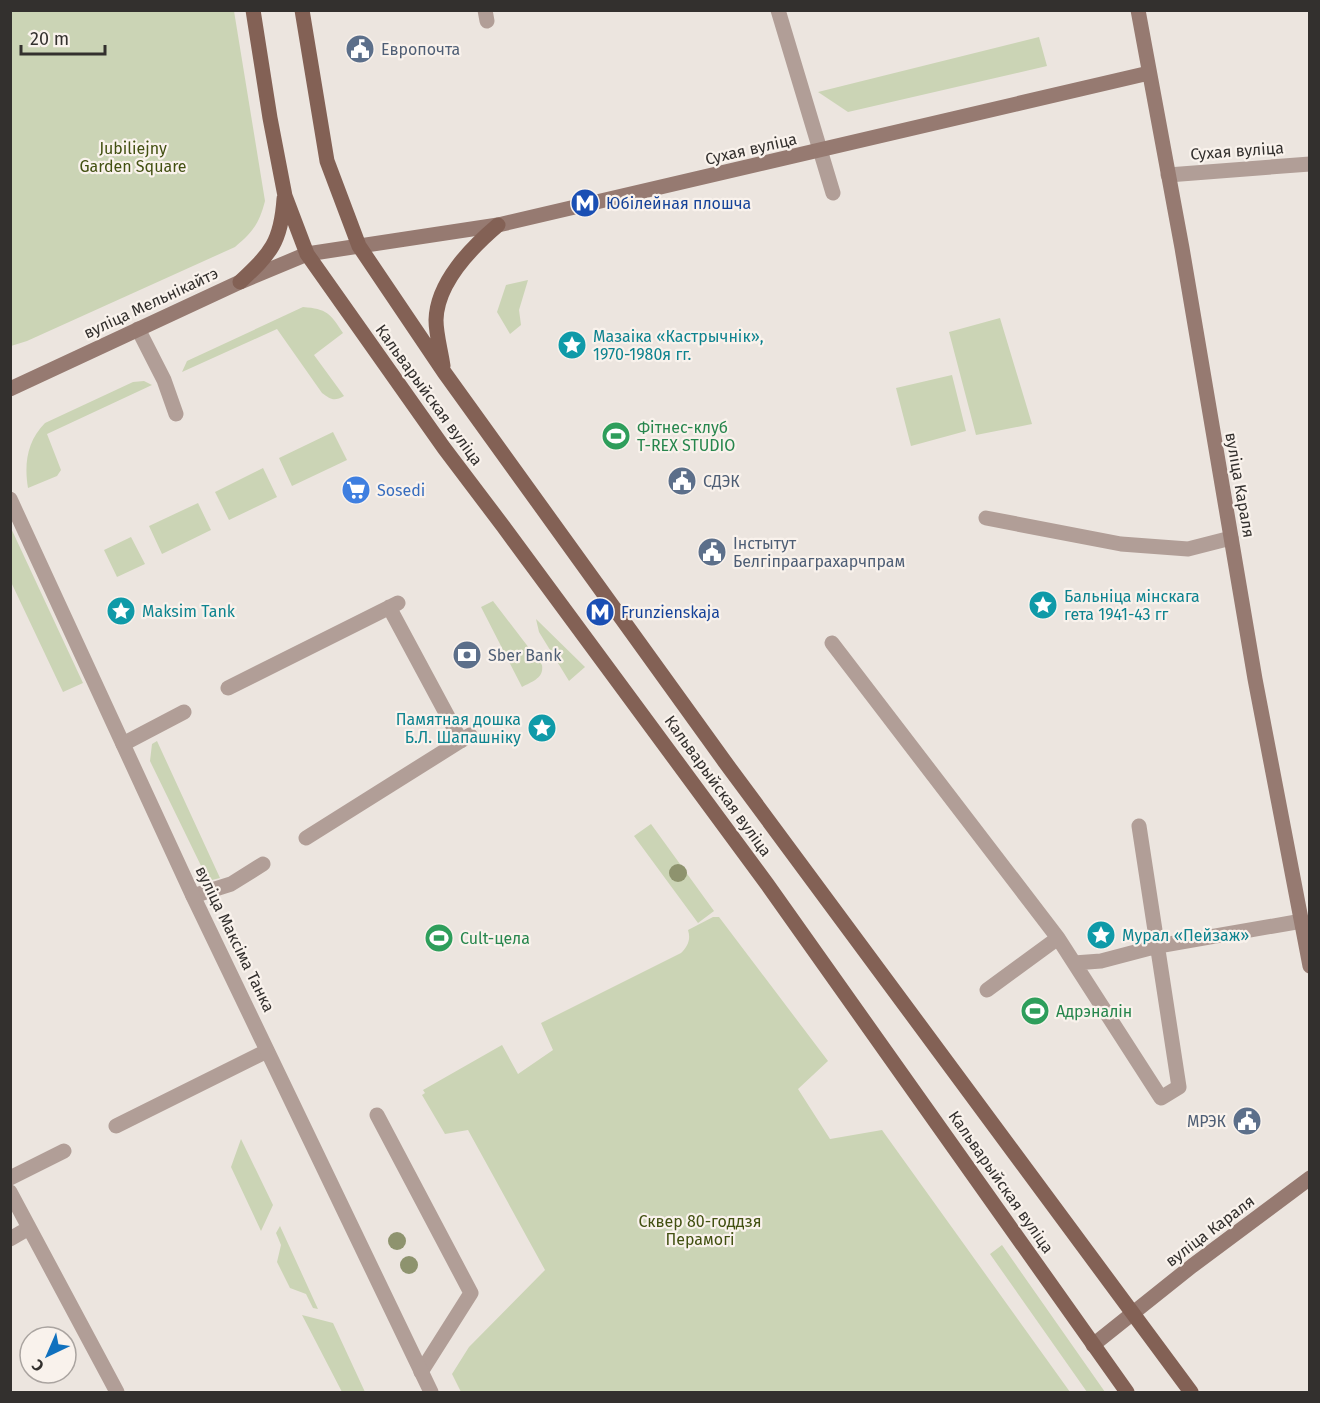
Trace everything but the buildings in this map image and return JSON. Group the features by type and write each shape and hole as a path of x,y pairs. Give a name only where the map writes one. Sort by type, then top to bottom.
{"main road":[{"path":"240,282 262,262 276,241 283,216 285,196 270,118 254,10"},
{"name":"Кальварыйская вуліца","path":"302,10 327,161 359,246 444,372 725,762 1191,1392"},
{"name":"вуліца Караля","path":"1138,10 1255,680 1310,966"},
{"name":"Сухая вуліца","path":"359,246 498,225 820,152 1149,73"},
{"name":"Кальварыйская вуліца","path":"285,196 307,254 444,448 767,884 1127,1392"},
{"path":"444,372 436,320 440,294 481,239 498,225"},
{"name":"вуліца Мельнікайтэ","path":"10,389 240,282 307,254 359,246"},
{"name":"вуліца Караля","path":"1133,1313 1310,1178"},
{"path":"1093,1345 1133,1313"}],"street":[{"path":"778,10 833,193"},
{"name":"Сухая вуліца","path":"1168,174 1310,164"},
{"path":"138,329 164,380 176,414"},
{"name":"вуліца Максіма Танка","path":"10,499 267,1051 431,1392"},
{"path":"986,518 1121,544 1188,549 1231,538"},
{"path":"228,688 394,605 466,738 306,838"},
{"path":"832,643 1058,938 1161,1098 1179,1086 1139,826"},
{"path":"123,744 184,712"},
{"path":"194,896 231,884 263,864"},
{"path":"1074,963 1101,961 1158,946 1302,921"},
{"path":"987,990 1058,938"},
{"path":"116,1126 267,1051"},
{"path":"377,1115 471,1293 421,1372"},
{"path":"10,1178 64,1151"},
{"path":"10,1192 117,1392"},
{"path":"10,1239 29,1228"}],"green space":[{"name":"Jubiliejny Garden Square","path":"10,11 234,11 265,201 254,227 235,247 27,341 11,346"},
{"path":"1039,37 1047,66 848,112 818,92"},
{"path":"528,280 519,310 521,325 510,334 497,312 506,285"},
{"path":"303,307 327,313 343,333 314,355 344,396 332,399 322,393 277,329 182,372 187,361"},
{"path":"1000,318 1032,424 976,435 949,332"},
{"path":"952,375 966,431 911,446 896,388"},
{"path":"144,381 152,385 47,434 61,470 57,476 28,488 26,470 28,453 34,437 45,423 133,382"},
{"path":"333,432 347,460 292,486 279,458"},
{"path":"263,468 277,497 229,520 215,492"},
{"path":"198,503 211,530 162,554 149,526"},
{"path":"10,526 83,683 63,692 11,582"},
{"path":"131,537 145,564 117,577 104,550"},
{"path":"493,601 542,665 539,676 522,687 481,607"},
{"path":"536,619 585,667 569,681 539,632"},
{"path":"157,741 220,878 212,880 206,876 150,761 152,744"},
{"path":"651,824 714,911 698,923 634,836"},
{"name":"Сквер 80-годдзя Перамогі","path":"713,917 719,917 828,1061 798,1089 830,1139 882,1130 1070,1392 461,1392 452,1374 469,1347 545,1270 468,1130 445,1134 422,1095 425,1093 423,1090 502,1045 518,1074 553,1050 541,1023 681,953 688,942 688,930"},
{"path":"241,1139 273,1205 261,1231 231,1167"},
{"path":"280,1226 318,1309 313,1308 306,1294 290,1288 277,1262 281,1245 276,1233"},
{"path":"1002,1245 1105,1392 1087,1392 990,1254"},
{"path":"302,1315 333,1323 365,1392 342,1392"}],"place":[{"name":"Европочта","path":"360,49"},
{"name":"Юбілейная плошча","path":"585,203"},
{"name":"Мазаіка «Кастрычнік», 1970-1980я гг.","path":"572,345"},
{"name":"Фітнес-клуб T-REX STUDIO","path":"616,436"},
{"name":"СДЭК","path":"682,481"},
{"name":"Sosedi","path":"356,490"},
{"name":"Інстытут Белгіпрааграхарчпрам","path":"712,552"},
{"name":"Бальніца мінскага гета 1941-43 гг","path":"1043,605"},
{"name":"Maksim Tank","path":"121,611"},
{"name":"Frunzienskaja","path":"600,612"},
{"name":"Sber Bank","path":"467,655"},
{"name":"Памятная дошка Б.Л. Шапашніку","path":"542,728"},
{"name":"Мурал «Пейзаж»","path":"1101,935"},
{"name":"Cult-цела","path":"439,938"},
{"name":"Адрэналін","path":"1035,1011"},
{"name":"МРЭК","path":"1247,1121"}]}
